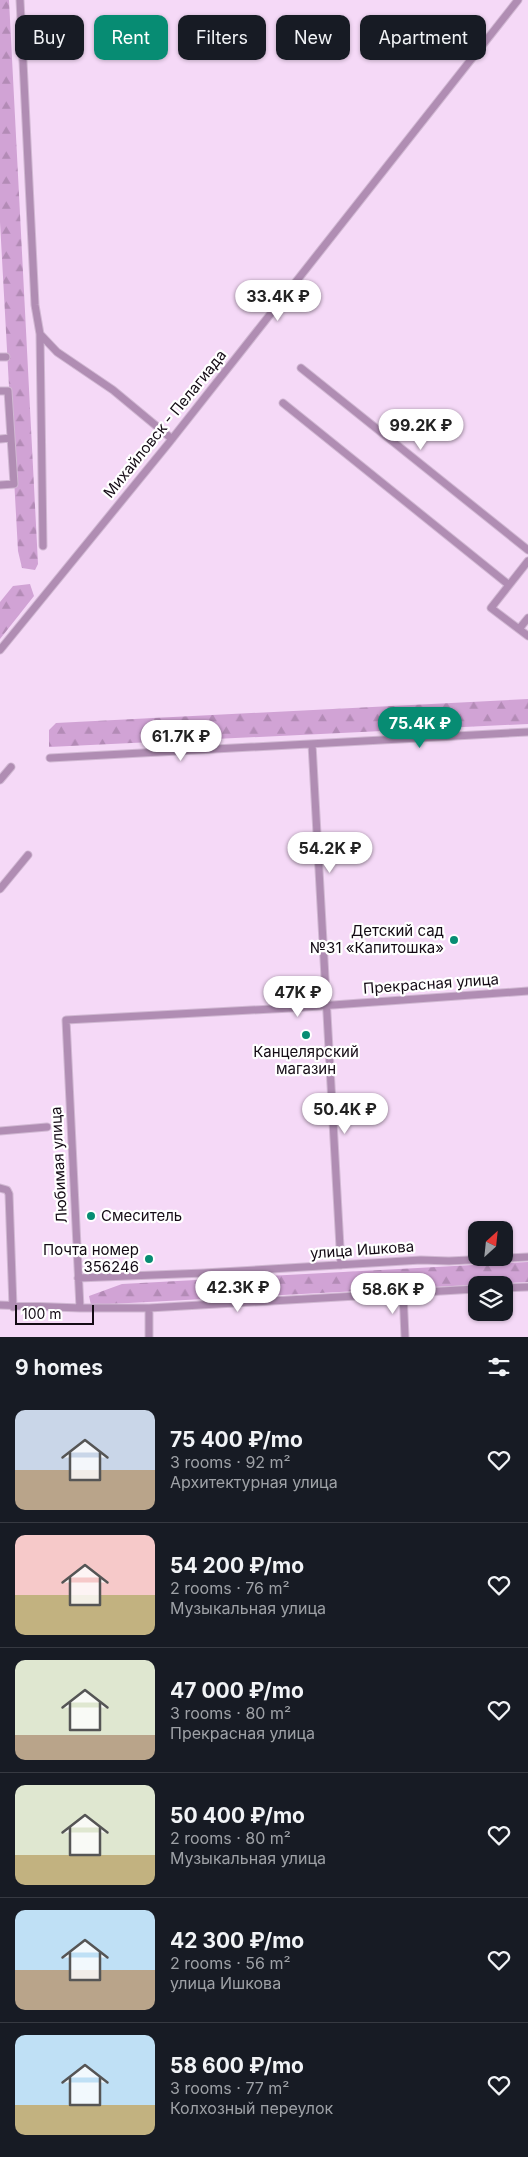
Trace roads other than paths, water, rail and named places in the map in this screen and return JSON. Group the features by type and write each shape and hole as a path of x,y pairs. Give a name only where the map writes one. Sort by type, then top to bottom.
{"street":[{"path":"20,0 35,305 40,334 44,546"},
{"name":"Михайловск - Пелагиада","path":"0,650 172,439 518,0"},
{"path":"40,334 57,352 113,390 172,439"},
{"path":"301,368 528,550"},
{"path":"0,485 14,484 11,438 4,391"},
{"path":"283,403 510,585"},
{"path":"0,439 11,438"},
{"path":"528,561 491,608 528,636"},
{"path":"519,629 528,618"},
{"path":"50,758 528,732"},
{"path":"312,744 341,1265"},
{"path":"0,780 11,767"},
{"path":"0,889 28,855"},
{"name":"Прекрасная улица","path":"66,1020 528,991"},
{"name":"Любимая улица","path":"66,1020 80,1308"},
{"path":"0,1131 46,1127"},
{"path":"0,1188 7,1190 9,1194 13,1307"},
{"name":"улица Ишкова","path":"78,1278 421,1260 449,1261 528,1257"},
{"path":"513,1288 528,1287"},
{"path":"0,1305 13,1307 149,1308 468,1289"},
{"path":"403,1292 404,1337"},
{"path":"149,1308 149,1337"}],"place":[{"name":"Детский сад №31 «Капитошка»","path":"454,940"},
{"name":"Канцелярский магазин","path":"306,1035"},
{"name":"Смеситель","path":"91,1216"},
{"name":"Почта номер 356246","path":"149,1259"}]}
